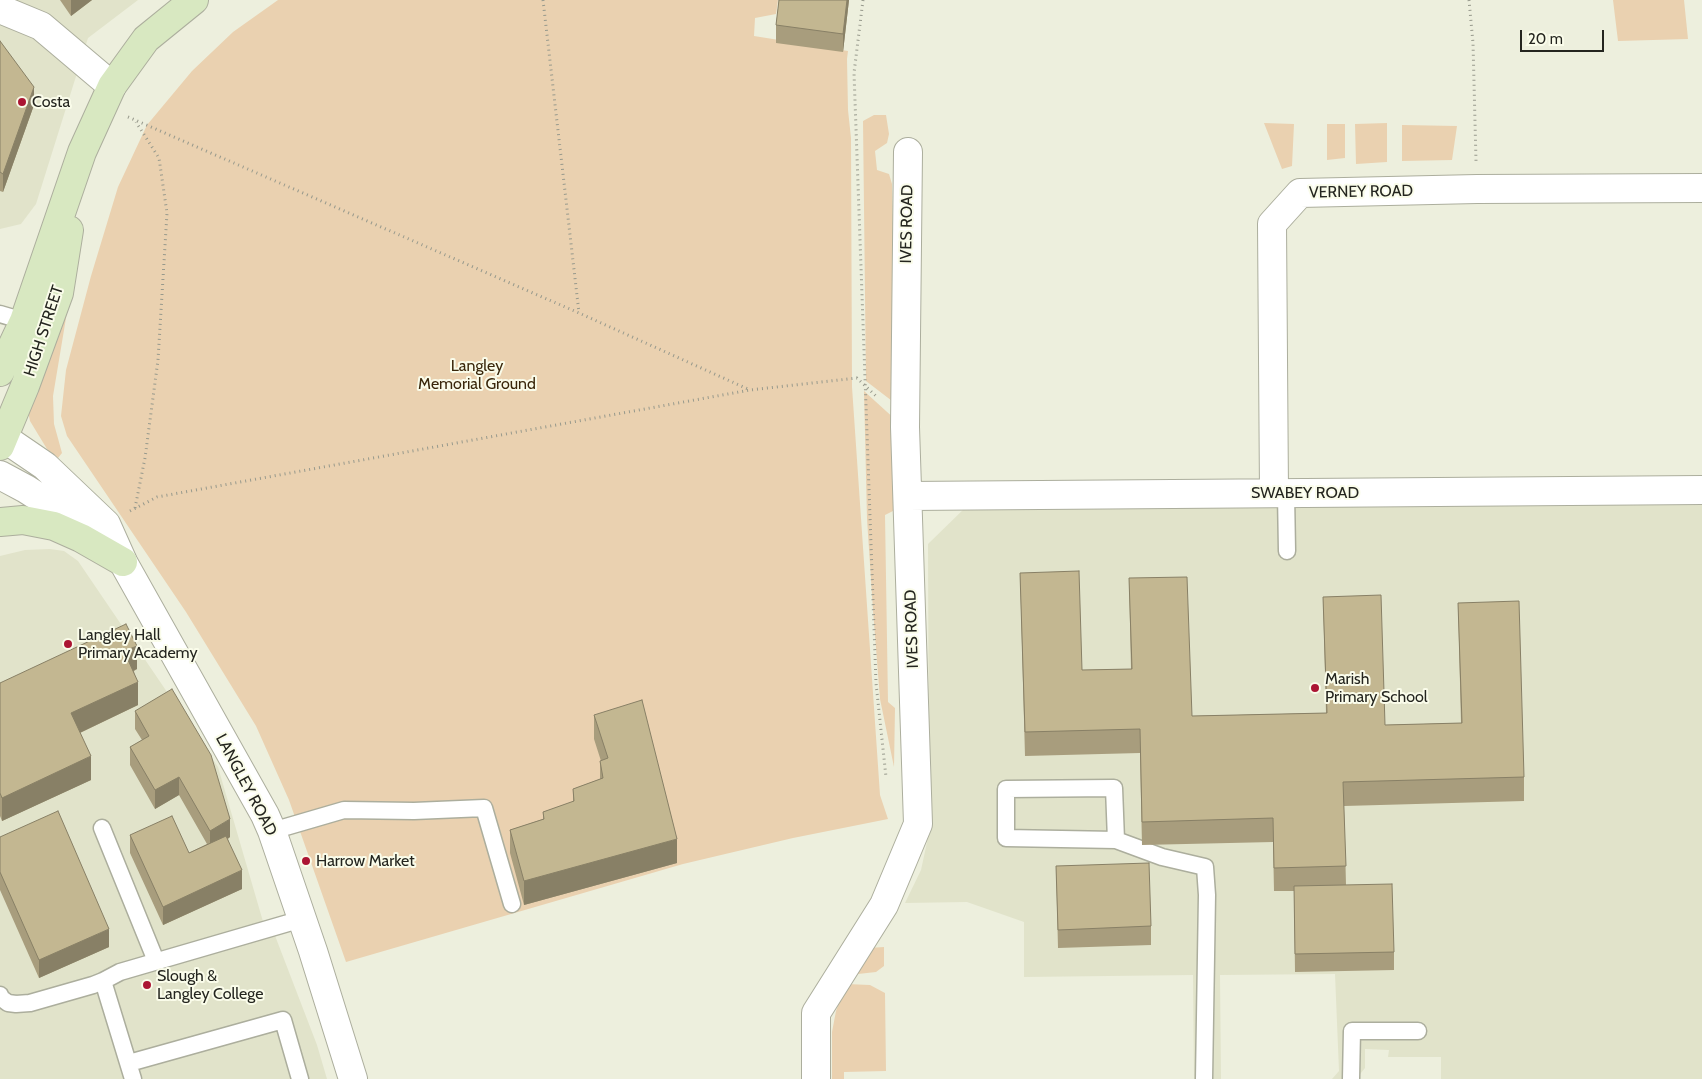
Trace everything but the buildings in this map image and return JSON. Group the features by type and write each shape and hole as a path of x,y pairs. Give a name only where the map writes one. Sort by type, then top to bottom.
{"main road":[{"name":"HIGH STREET","path":"0,372 12,317 107,96 146,39 194,0"},
{"name":"HIGH STREET","path":"1,441 25,386 59,293 82,152"},
{"path":"0,522 23,520 54,526 81,538 123,562"}],"street":[{"path":"0,9 41,26 107,96"},
{"name":"IVES ROAD","path":"816,1079 816,1013 884,905 918,824 905,426 902,164"},
{"name":"VERNEY ROAD","path":"1280,493 1272,224 1300,193 1477,189 1702,188"},
{"name":"LANGLEY ROAD","path":"1,441 45,466 106,524 123,562 265,815 302,919 353,1079"},
{"name":"LANGLEY ROAD","path":"0,475 26,489 95,533 123,562"},
{"name":"SWABEY ROAD","path":"908,496 1702,490"}],"lane":[{"path":"1280,493 1286,551"},
{"path":"1116,840 1114,788 1006,789 1006,838 1116,840 1162,857 1205,867 1204,1079"},
{"path":"272,831 344,810 484,808 512,904"},
{"path":"102,828 156,961"},
{"path":"0,995 8,1003 30,1003 94,985 120,972 302,919"},
{"path":"103,980 131,1071 283,1020 300,1079"},
{"path":"1351,1079 1352,1032 1418,1031"}],"path":[{"path":"543,0 579,313"},
{"path":"863,0 854,73 876,682 886,780"},
{"path":"1469,0 1473,43 1477,189"},
{"path":"107,96 136,121 579,313 750,390"},
{"path":"135,508 145,458 158,360 168,213 158,158 136,121"},
{"path":"106,524 157,497 750,390 857,378 905,426"}],"shaded area":[{"path":"0,0 138,0 88,38 36,204 21,224 0,229"},
{"name":"Marish Primary School","path":"1702,499 1702,1079 1441,1079 1441,1057 1388,1057 1389,1050 1365,1049 1365,1068 1356,1079 1332,1079 1339,1071 1335,974 1220,975 1221,1079 1194,1079 1193,975 1024,977 1024,922 967,902 905,903 921,870 929,833 928,544 968,505"},
{"name":"Slough & Langley College","path":"50,549 64,551 78,561 218,767 264,925 269,920 317,1045 327,1079 0,1079 0,556 25,550"}],"green space":[{"name":"Langley Memorial Ground","path":"278,0 778,0 776,14 755,18 754,36 848,51 848,110 851,138 852,387 880,795 888,819 793,838 683,864 346,962 289,800 256,726 186,612 67,436 61,416 66,370 91,276 118,187 147,125 192,71 233,32"},
{"path":"1613,0 1684,0 1688,39 1618,41"},
{"path":"874,115 886,115 889,134 887,143 875,151 877,170 889,174 892,184 896,404 866,381 863,121"},
{"path":"1264,123 1294,124 1292,166 1282,169"},
{"path":"1387,123 1387,162 1356,164 1355,124"},
{"path":"1327,124 1345,124 1345,158 1327,160"},
{"path":"1402,125 1457,126 1452,160 1402,161"},
{"path":"68,306 53,396 54,424 62,453 58,458 47,449 30,421 27,406"},
{"path":"864,391 897,421 895,510 885,515 888,702 895,708 894,767 880,699 867,519"},
{"path":"884,947 884,966 876,972 858,974 852,971 868,948"},
{"path":"846,984 870,985 885,993 886,1071 844,1072 844,1079 832,1079 832,1032 836,1011"}],"place":[{"name":"Costa","path":"22,102"},
{"name":"Langley Hall Primary Academy","path":"68,644"},
{"name":"Marish Primary School","path":"1315,688"},
{"name":"Harrow Market","path":"306,861"},
{"name":"Slough & Langley College","path":"147,985"}]}
